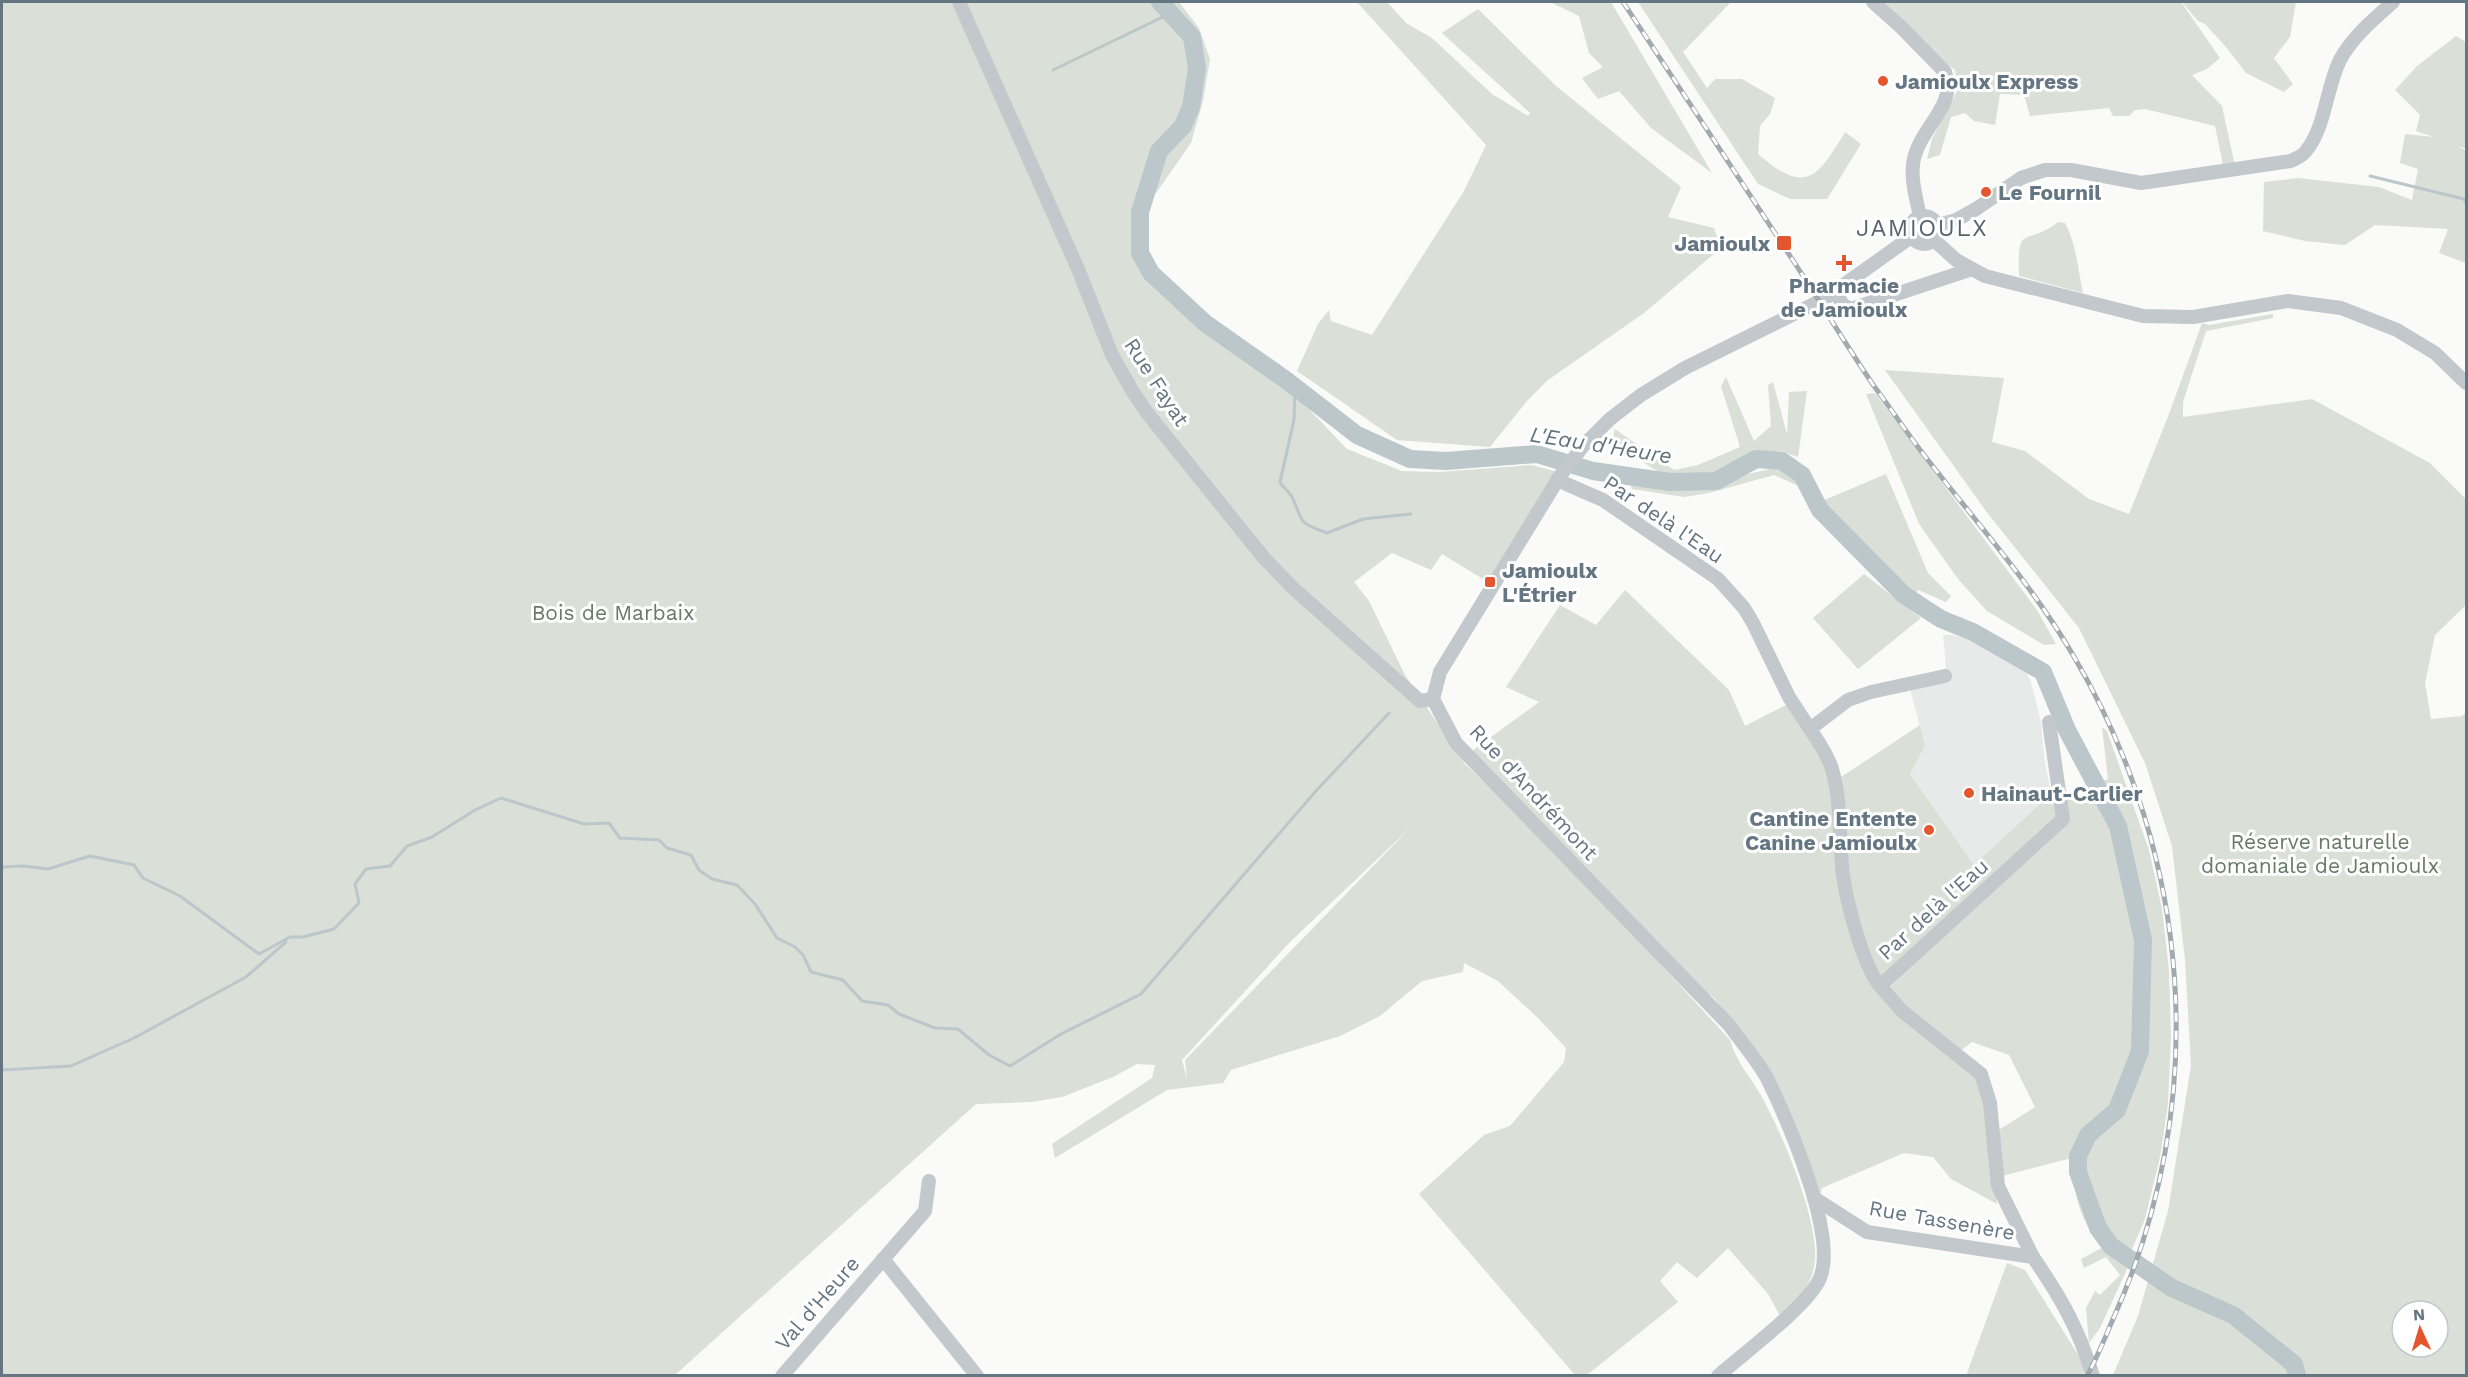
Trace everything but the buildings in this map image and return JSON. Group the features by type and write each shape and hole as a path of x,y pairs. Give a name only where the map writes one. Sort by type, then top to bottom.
{"street":[{"name":"Rue Fayat","path":"959,2 1078,269 1112,355 1148,414 1264,558 1293,588 1420,702 1433,699"},
{"path":"1873,2 1945,72 1948,82 1948,93 1941,111 1916,151 1912,170 1920,217"},
{"path":"1938,225 1956,220 1995,197 2021,178 2045,170 2071,170 2141,183 2291,162 2305,153 2314,138 2328,88 2341,58 2357,36 2393,2"},
{"path":"1920,217 1932,218 1938,225 1938,234 1929,244 1921,244 1911,237 1909,230 1912,222 1920,217"},
{"path":"1433,699 1440,672 1558,478 1583,446 1610,419 1641,395 1685,368 1820,301 1911,237"},
{"path":"1934,240 1956,260 1985,276 2143,316 2193,317 2288,301 2341,308 2406,335 2435,353 2466,383"},
{"path":"1835,291 1843,305 1851,309 1972,269"},
{"name":"Par delà l'Eau","path":"1558,478 1604,500 1718,579 1744,608 1789,697 1832,767 1838,795 1842,867 1864,957 1871,975 1880,986 2063,819 2049,722"},
{"path":"1810,729 1848,700 1871,692 1945,676"},
{"name":"Rue d'Andrémont","path":"1433,699 1456,743 1730,1026 1766,1076 1806,1169 1824,1242 1821,1278 1800,1305 1718,1376"},
{"name":"Rue Tassenère","path":"1880,986 1902,1011 1981,1074 1990,1103 1998,1186 2033,1257"},
{"name":"Val d'Heure","path":"782,1376 924,1211 929,1180"},
{"name":"Rue Tassenère","path":"1814,1198 1867,1232 2033,1257"},
{"path":"2033,1257 2069,1313 2085,1347 2093,1376"},
{"name":"Val d'Heure","path":"883,1259 976,1376"}],"shaded area":[{"path":"1943,635 1980,642 2007,655 2023,666 2031,682 2041,722 2045,764 2053,800 1976,868 1910,774 1925,746 1910,689 1947,679"}],"green space":[{"name":"Bois de Marbaix","path":"2,2 1179,2 1199,28 1210,59 1203,101 1191,143 1154,196 1149,208 1146,231 1149,253 1163,293 1227,348 1332,404 1305,405 1347,449 1402,471 1439,472 1531,465 1555,471 1488,582 1442,554 1431,570 1392,553 1354,582 1369,601 1405,675 1465,764 1531,826 1469,753 1539,702 1506,687 1560,605 1596,625 1625,590 1729,690 1745,726 1788,704 1830,765 1838,863 1870,980 1976,1077 1986,1101 1997,1204 1951,1179 1933,1157 1904,1153 1822,1188 1820,1195 1752,1049 1714,998 1653,956 1730,1040 1739,1061 1768,1108 1796,1174 1811,1221 1814,1269 1804,1292 1780,1316 1768,1294 1728,1248 1697,1278 1677,1262 1660,1281 1678,1302 1587,1375 1575,1375 1419,1194 1484,1135 1510,1126 1564,1062 1566,1048 1538,1018 1498,981 1464,963 1463,972 1422,981 1380,1016 1340,1036 1231,1070 1223,1083 1167,1090 1055,1158 1052,1144 1152,1078 1155,1065 1137,1064 1113,1077 1062,1097 1031,1102 976,1104 675,1375 2,1376","holes":["1410,828 1185,1060 1187,1079 1182,1060 1290,942"]},
{"path":"1357,2 1387,2 1406,23 1432,38 1492,94 1528,116 1530,113 1442,33 1478,9 1556,86 1681,187 1668,217 1714,228 1721,248 1644,313 1548,380 1527,401 1490,447 1397,440 1297,371 1318,324 1329,310 1331,321 1372,335 1464,191 1486,145"},
{"path":"1550,2 1611,2 1712,173 1651,128 1619,91 1598,99 1582,78 1603,67 1589,53 1579,16"},
{"path":"1638,2 1731,2 1683,52 1707,88 1715,79 1742,79 1775,98 1770,114 1760,126 1758,154 1787,174 1799,177 1809,176 1818,170 1845,132 1861,144 1827,199 1790,199 1758,184"},
{"path":"1884,2 2181,2 2220,58 2207,69 2192,75 2222,106 2235,166 2223,165 2215,126 2145,109 2135,110 2129,116 2113,116 2109,108 2030,116 2024,95 2000,94 1995,125 1974,121 1965,113 1951,117 1940,155 1927,159 1932,139 1958,89 1955,70 1943,61"},
{"path":"2182,2 2296,2 2290,37 2274,58 2293,84 2284,92 2246,73 2226,47 2205,24 2198,21"},
{"path":"2456,36 2466,42 2466,149 2458,146 2466,151 2466,263 2439,253 2448,229 2375,225 2345,245 2305,241 2263,231 2264,182 2298,178 2379,187 2412,200 2418,169 2400,163 2405,134 2434,137 2416,131 2420,115 2395,90 2417,66"},
{"path":"2058,222 2065,223 2072,239 2083,293 2019,276 2022,241"},
{"name":"Réserve naturelle domaniale de Jamioulx","path":"2273,314 2273,318 2206,331 2183,402 2183,417 2312,399 2430,463 2466,499 2466,605 2435,635 2425,683 2431,719 2462,716 2466,712 2466,1375 2113,1375 2138,1316 2168,1211 2191,1065 2185,960 2172,846 2145,763 2079,628 1986,511 1885,370 2004,378 1992,442 2025,451 2089,499 2129,514 2202,323 2209,325"},
{"path":"1726,377 1754,441 1771,426 1768,385 1773,382 1787,434 1789,392 1807,391 1798,457 1780,451 1782,463 1741,464 1712,476 1670,479 1612,443 1615,429 1674,470 1698,465 1740,447 1721,386"},
{"path":"1875,393 2037,610 2056,644 2044,645 1987,611 1958,579 1919,524 1866,394"},
{"path":"1774,468 1802,479 1799,486 1774,475 1709,493 1684,497 1632,489 1630,484 1690,488"},
{"path":"1886,474 1928,573 1951,596 1946,602 1918,590 1914,597 1847,534 1822,501"},
{"path":"1864,574 1921,618 1858,669 1813,618"},
{"path":"1920,725 1925,746 1910,774 1974,865 2050,795 2052,800 2058,802 2056,822 1881,979 1871,965 1846,872 1838,779"},
{"path":"2102,727 2107,731 2149,850 2162,909 2169,970 2171,1037 2168,1104 2160,1157 2145,1219 2130,1254 2128,1267 2100,1328 2089,1343 2086,1308 2095,1291 2100,1295 2120,1275 2106,1257 2084,1268 2081,1259 2105,1246 2096,1238 2083,1218 2076,1194 2072,1158 2002,1176 1997,1131 2035,1107 2009,1055 1972,1042 1959,1052 1889,992 1890,987 2065,820 2067,796 2108,779"},
{"path":"2007,1263 2025,1270 2087,1369 2082,1375 1966,1376"}],"waterway":[{"name":"L'Eau d'Heure","path":"1160,2 1192,37 1197,68 1191,107 1183,126 1159,151 1140,212 1140,253 1151,273 1205,323 1286,380 1357,435 1410,459 1446,461 1537,454 1593,471 1670,482 1716,481 1756,459 1782,461 1802,475 1820,510 1904,595 1941,619 1973,632 2043,672 2067,730 2118,826 2143,940 2140,1051 2117,1110 2088,1135 2078,1156 2078,1172 2098,1228 2111,1246 2172,1288 2233,1315 2294,1364 2297,1376"},
{"path":"1053,70 1171,13"},
{"path":"2370,176 2464,199 2466,203"},
{"path":"1295,387 1294,420 1280,482 1292,497 1303,521 1327,533 1363,519 1411,514"},
{"path":"2,867 24,866 48,869 90,856 134,865 143,878 180,896 259,954 290,937 303,937 334,929 359,903 355,884 366,869 390,866 407,846 432,837 475,810 501,798 584,824 609,823 620,838 659,840 667,848 691,855 699,870 712,879 737,885 755,904 777,938 795,947 803,955 811,972 843,980 862,1001 888,1005 899,1014 935,1028 958,1029 989,1055 1010,1066 1061,1034 1141,994 1315,792 1389,713"},
{"path":"2,1070 71,1066 134,1038 246,977 286,942"}],"railway":[{"path":"1623,2 1874,386 1924,455 2021,577 2057,628 2113,733 2144,814 2164,897 2175,982 2175,1068 2165,1153 2144,1237 2113,1319 2087,1376"}],"place":[{"name":"Jamioulx Express","path":"1883,81"},
{"name":"Le Fournil","path":"1986,192"},
{"name":"Jamioulx","path":"1784,243"},
{"name":"Pharmacie de Jamioulx","path":"1844,263"},
{"name":"Jamioulx L'Étrier","path":"1490,582"},
{"name":"Hainaut-Carlier","path":"1969,793"},
{"name":"Cantine Entente Canine Jamioulx","path":"1929,830"}],"district":[{"name":"JAMIOULX","path":"1922,228"}]}
